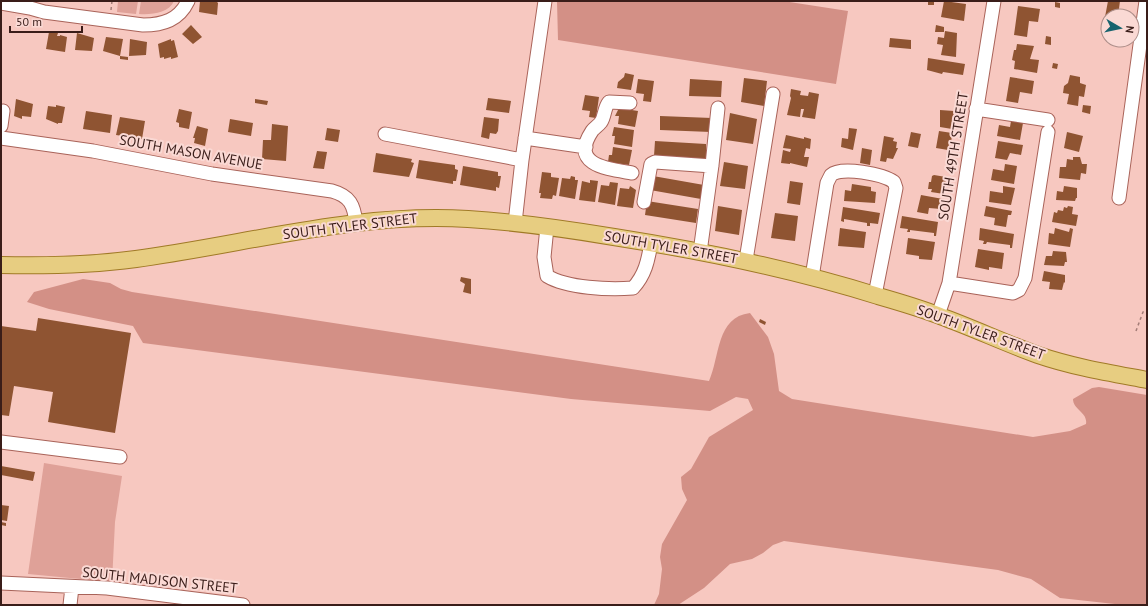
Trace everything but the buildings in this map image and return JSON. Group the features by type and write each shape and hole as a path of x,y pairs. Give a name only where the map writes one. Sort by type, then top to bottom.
{"main road":[{"name":"SOUTH TYLER STREET","path":"1,265 57,265 124,260 356,223 433,217 515,223 651,243 746,260 875,295 938,315 1038,355 1073,365 1147,380"}],"street":[{"path":"1,4 30,8 41,12 130,25 152,25 167,22 175,18 188,1"},
{"path":"515,223 522,160 545,1"},
{"name":"SOUTH 49TH STREET","path":"938,315 949,283 994,1"},
{"path":"1118,198 1146,1"},
{"path":"1,11 29,15 41,12"},
{"name":"SOUTH TYLER STREET","path":"746,260 773,94"},
{"path":"630,103 609,102 603,118 592,131 586,147 588,158 598,167 632,173"},
{"path":"700,252 712,166 718,108"},
{"path":"949,283 1013,293 1019,290 1025,278 1048,126 976,109"},
{"path":"1,126 3,111"},
{"path":"385,134 522,160"},
{"name":"SOUTH MASON AVENUE","path":"1,138 93,151 212,174 332,191 344,196 352,202 356,223"},
{"path":"525,138 586,147"},
{"path":"644,202 651,164 655,162 712,166"},
{"path":"812,277 827,183 833,173 842,170 887,178 895,184 896,191 875,295"},
{"path":"547,227 544,257 547,276 557,282 617,289 633,288 642,279 648,262 651,243"},
{"path":"1,442 120,456"},
{"name":"SOUTH MADISON STREET","path":"1,583 107,588 243,605"},
{"path":"70,605 72,587"}],"path":[{"path":"1136,331 1143,312 1147,311"}],"shaded area":[{"path":"118,1 138,1 136,14 117,12"},
{"path":"141,1 174,1 172,5 164,11 139,14"},
{"path":"557,1 783,1 848,11 836,84 558,40"},
{"path":"83,279 110,283 121,289 132,292 709,381 725,330 731,322 739,316 750,313 768,337 774,354 779,391 792,399 1033,437 1070,431 1086,424 1085,417 1075,406 1073,399 1092,388 1099,387 1147,395 1147,605 1124,605 1060,598 1031,579 998,570 784,541 773,545 752,559 730,564 704,588 678,605 654,605 659,594 662,569 660,557 662,544 687,500 682,489 681,477 691,469 709,437 753,410 748,399 736,397 710,411 571,399 143,343 133,326 49,309 27,302 34,292"},
{"path":"44,463 122,476 115,522 112,582 28,574"}]}
